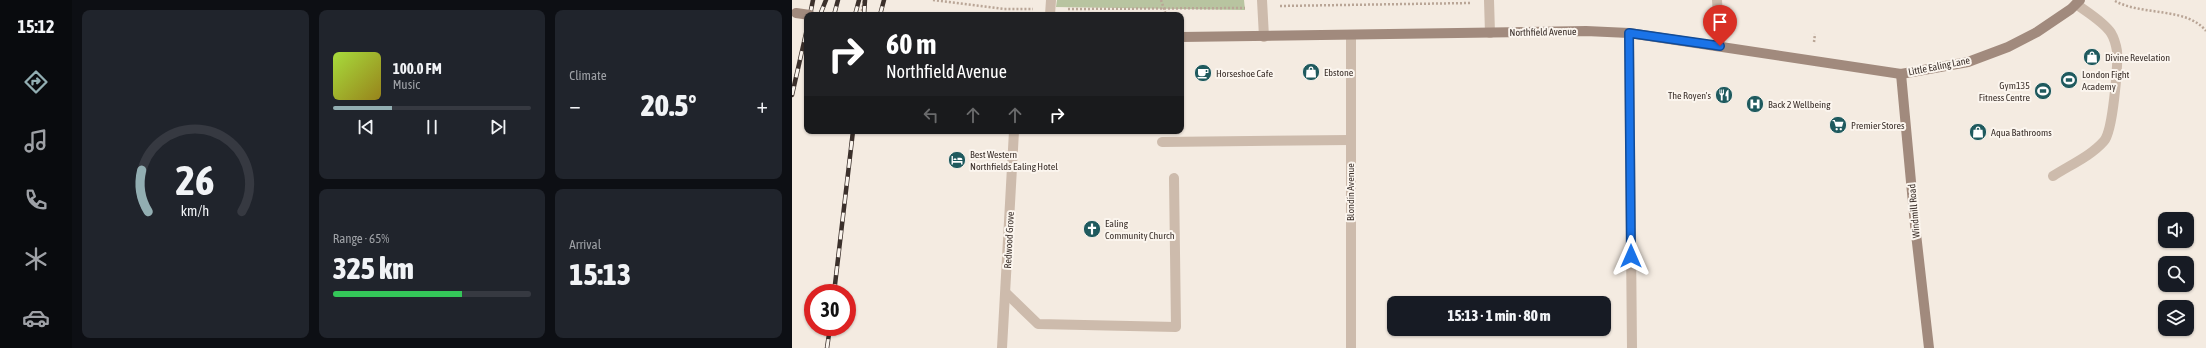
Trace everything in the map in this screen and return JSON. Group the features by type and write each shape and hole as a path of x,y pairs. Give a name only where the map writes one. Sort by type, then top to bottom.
{"main road":[{"name":"Little Ealing Lane","path":"1901,74 1968,62 2008,47 2038,32 2078,2"},
{"path":"794,12 804,14"},
{"name":"Northfield Avenue","path":"1184,37 1586,31 1629,33 1901,74"},
{"name":"Windmill Road","path":"1901,74 1915,225 1929,348"}],"street":[{"path":"1718,0 1720,46"},
{"path":"1489,1 1490,33"},
{"path":"2053,176 2093,150 2105,140 2108,130 2116,78 2117,49 2112,36 2108,29 2078,2"},
{"path":"1262,4 1264,37"},
{"path":"1629,33 1632,348"},
{"name":"Blondin Avenue","path":"1351,35 1351,348"},
{"name":"Redwood Grove","path":"1002,348 1014,134"},
{"path":"1162,142 1350,140"},
{"path":"1006,293 1038,324 1176,327 1174,178"}],"path":[{"path":"862,12 864,0"},
{"path":"933,0 1004,9 1050,8 1165,10 1262,4 1489,1"},
{"path":"1161,0 1165,10"},
{"path":"2116,1 2128,8 2185,16 2200,23 2206,31"}],"green space":[{"path":"1057,0 1244,0 1245,10 1056,7"}],"railway":[{"path":"811,12 813,0"},
{"path":"821,12 826,0"},
{"path":"835,12 838,0"},
{"path":"856,12 859,0"},
{"path":"864,12 865,0"},
{"path":"881,12 884,0"},
{"path":"792,95 804,42"},
{"path":"835,284 853,134"},
{"path":"827,348 829,336"}],"place":[{"name":"Divine Revelation","path":"2092,57"},
{"name":"Ebstone","path":"1311,72"},
{"name":"Horseshoe Cafe","path":"1203,73"},
{"name":"London Fight Academy","path":"2069,80"},
{"name":"Gym135 Fitness Centre","path":"2043,91"},
{"name":"The Royen's","path":"1724,95"},
{"name":"Back 2 Wellbeing","path":"1755,104"},
{"name":"Premier Stores","path":"1838,125"},
{"name":"Aqua Bathrooms","path":"1978,132"},
{"name":"Best Western Northfields Ealing Hotel","path":"957,160"},
{"name":"Ealing Community Church","path":"1092,229"}],"route":[{"path":"1631,256 1629,33 1720,46"}]}
